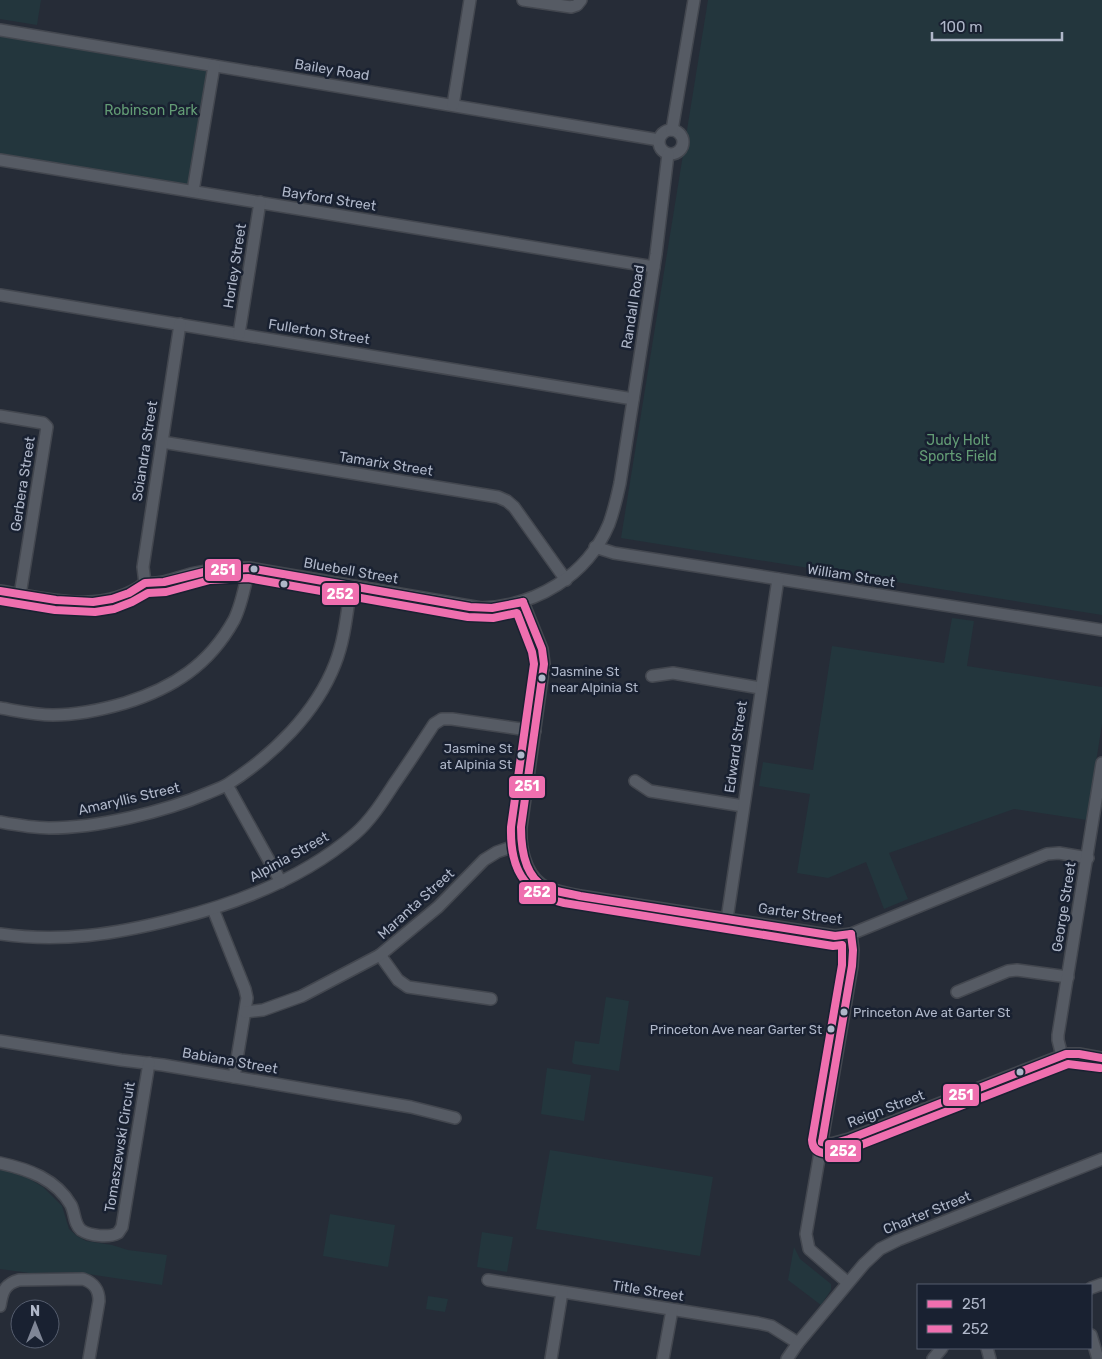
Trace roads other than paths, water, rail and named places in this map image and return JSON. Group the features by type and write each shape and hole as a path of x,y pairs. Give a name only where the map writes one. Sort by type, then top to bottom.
{"street":[{"path":"453,105 470,0"},
{"path":"523,0 571,7 577,5 581,0"},
{"path":"672,130 694,0"},
{"name":"Bailey Road","path":"0,30 659,140"},
{"path":"193,191 214,66"},
{"path":"672,130 680,136 683,143 677,153 668,154 661,150 659,140 664,132 672,130"},
{"name":"Randall Road","path":"623,464 654,267 668,154"},
{"name":"Bayford Street","path":"0,160 654,267"},
{"name":"Horley Street","path":"238,334 260,202"},
{"name":"Fullerton Street","path":"0,295 633,399"},
{"name":"Soiandra Street","path":"145,583 143,567 180,324"},
{"name":"Gerbera Street","path":"0,416 43,423 47,427 20,595"},
{"name":"Tamarix Street","path":"162,442 498,497 514,507 566,580"},
{"name":"Bluebell Street","path":"0,591 66,602 98,601 133,592 145,583 158,584 194,573 224,568 250,568 470,607 492,608 523,602 543,594 566,580 596,547 608,525 615,504 623,464"},
{"name":"William Street","path":"596,547 614,554 1102,630"},
{"path":"0,708 31,714 69,714 110,707 145,697 166,688 201,663 225,634 235,618 250,568"},
{"name":"Edward Street","path":"727,919 760,688 778,579"},
{"name":"Amaryllis Street","path":"0,822 48,828 98,824 167,808 227,785 288,736 307,713 324,687 336,663 352,586"},
{"path":"520,844 543,671 543,656 523,602"},
{"path":"652,676 673,673 760,688"},
{"name":"Alpinia Street","path":"0,934 57,938 92,936 130,930 213,909 254,894 281,882 337,848 356,833 375,813 434,724 442,719 535,731"},
{"name":"George Street","path":"1062,1056 1058,1040 1102,763"},
{"path":"635,781 650,791 743,806"},
{"path":"227,785 281,882"},
{"name":"Garter Street","path":"520,844 533,876 542,885 550,888 580,896 835,936 851,934 1047,854 1059,853 1088,858"},
{"name":"Maranta Street","path":"245,1012 263,1010 302,996 380,955 438,906 484,860 497,852 520,844"},
{"path":"213,909 247,998 234,1077"},
{"path":"847,1282 809,1249 806,1242 806,1234 852,966 851,934"},
{"path":"380,955 398,980 408,986 491,1000"},
{"path":"957,992 1008,971 1017,970 1068,977"},
{"name":"Babiana Street","path":"0,1043 149,1063 234,1077 411,1107 454,1118"},
{"name":"Reign Street","path":"822,1142 832,1144 849,1139 1062,1056 1074,1053 1102,1058"},
{"name":"Tomaszewski Circuit","path":"0,1163 22,1168 48,1181 70,1204 81,1230 107,1236 118,1233 122,1228 149,1063"},
{"name":"Charter Street","path":"787,1359 847,1282 880,1249 898,1240 1102,1159"},
{"path":"0,1306 4,1288 13,1282 83,1280 91,1282 99,1294 99,1301 89,1359"},
{"name":"Title Street","path":"488,1280 771,1326 798,1343"},
{"path":"551,1359 562,1292"},
{"path":"664,1359 672,1310"},
{"path":"1092,1338 1098,1359"},
{"path":"933,1359 941,1349"}],"place":[{"name":"Jasmine St near Alpinia St","path":"542,678"},
{"name":"Jasmine St at Alpinia St","path":"521,755"},
{"name":"Princeton Ave at Garter St","path":"844,1012"},
{"name":"Princeton Ave near Garter St","path":"831,1029"}],"park label":[{"name":"Robinson Park","path":"151,110"},
{"name":"Judy Holt Sports Field","path":"958,448"}]}
